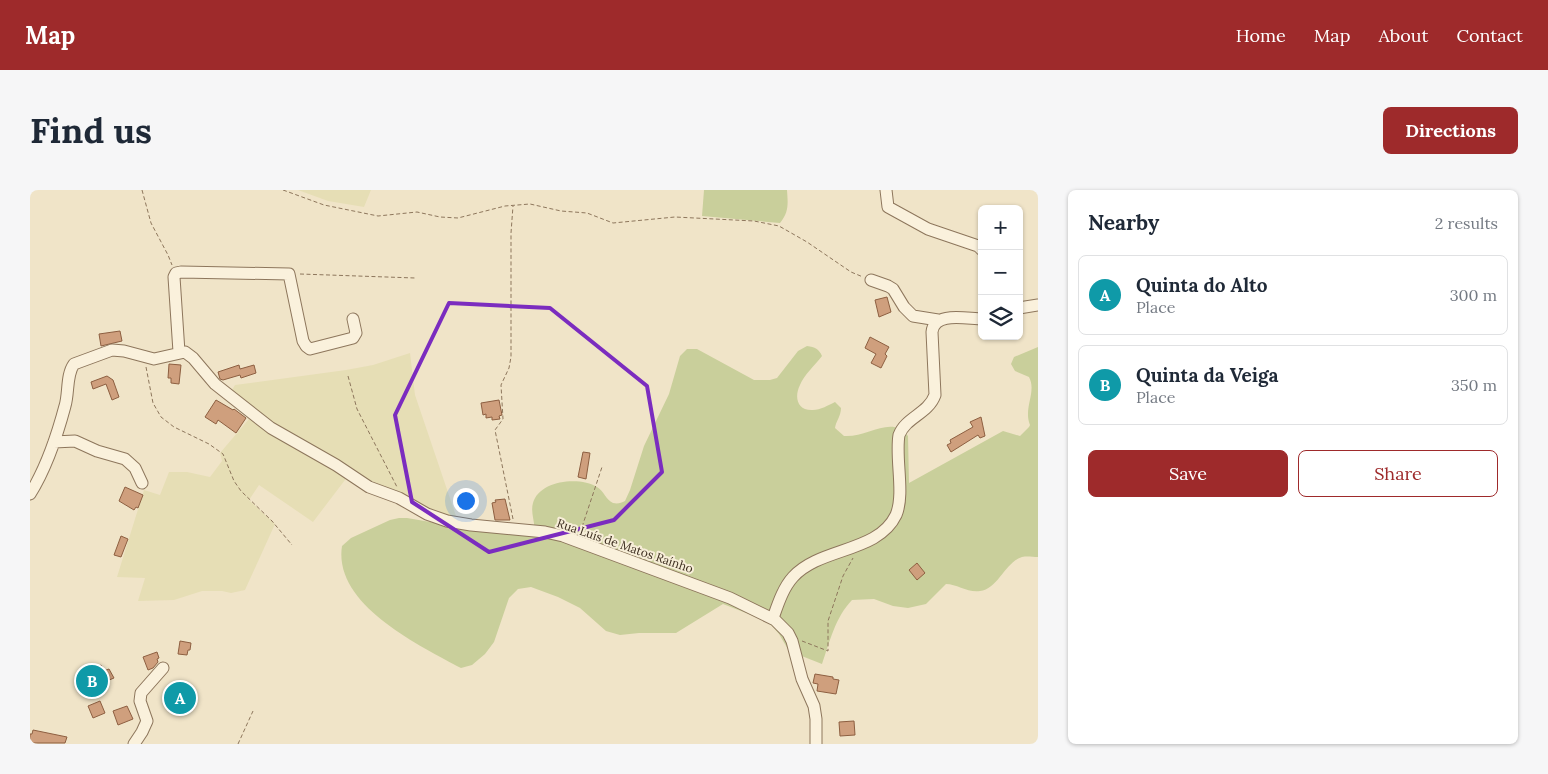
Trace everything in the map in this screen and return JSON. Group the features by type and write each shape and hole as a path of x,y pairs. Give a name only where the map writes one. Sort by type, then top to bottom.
{"street":[{"path":"886,190 888,207 903,217 928,229 978,246"},
{"path":"30,494 42,473 54,442 66,405 70,372 74,364 112,350 156,359 180,352 175,275 181,272 289,274 303,341 306,346 314,348 353,338 356,333 353,319"},
{"path":"870,280 893,289 904,307 913,316 938,320 946,318 978,319"},
{"path":"1023,307 1038,305"},
{"path":"816,744 815,709 802,679 795,648 789,636 773,618 787,584 799,571 820,559 866,542 892,522 898,507 898,442 901,428 927,408 935,395 932,332 938,320"},
{"name":"Rua Luís de Matos Raínho","path":"180,352 185,352 189,355 215,384 280,434 336,465 366,485 399,498 427,514 466,524 551,533 730,598 773,618"},
{"path":"54,442 75,441 126,460 135,468 142,484"},
{"path":"134,744 147,721 140,701 141,693 163,668"}],"path":[{"path":"142,190 151,223 168,255 175,275"},
{"path":"283,190 324,205 378,216 417,212 458,218 505,206 530,204 561,211 587,213 614,223 675,217 754,221 778,226 807,242 851,272 870,280"},
{"path":"513,206 511,234 511,361 501,386 503,419 494,430 514,529"},
{"path":"289,274 415,278"},
{"path":"144,357 153,403 161,417 174,427 209,444 223,454 234,481 241,491 272,521 292,546"},
{"path":"348,376 357,409 393,477 399,498"},
{"path":"577,541 602,467"},
{"path":"789,636 828,651 828,621 842,576 866,542"},
{"path":"238,744 253,711"}],"highlighted area":[{"path":"449,303 550,308 647,386 662,472 614,520 489,552 412,502 395,415"}],"shaded area":[{"path":"298,190 371,190 364,207 328,201"},
{"path":"410,353 415,395 457,519 433,513 348,476 313,522 259,485 249,500 275,524 245,590 231,593 202,591 174,600 138,601 145,578 117,577 144,490 160,495 169,472 187,472 210,477 222,461 220,453 255,412 231,392 235,385 346,370 373,365"}],"green space":[{"path":"704,190 787,190 788,204 780,223 702,216"},
{"path":"807,346 816,349 822,356 800,385 797,398 800,406 808,410 816,410 835,402 841,408 835,428 844,436 853,436 887,427 902,430 908,436 909,483 1003,431 1020,436 1029,427 1028,412 1032,388 1031,383 1029,377 1015,371 1011,364 1014,357 1038,347 1038,557 1022,557 1016,560 992,586 980,591 971,591 946,584 926,604 908,608 893,606 874,599 852,600 837,622 822,664 789,651 779,634 764,620 723,604 676,633 620,635 606,631 580,608 531,587 518,589 509,598 494,642 485,654 472,665 461,668 402,635 364,604 351,586 343,567 342,546 351,538 390,520 407,518 442,524 534,533 533,503 543,489 551,485 571,481 581,482 597,487 613,503 625,501 644,446 669,394 680,356 687,349 697,349 754,380 770,380 777,378 798,351"}],"building":[{"path":"887,297 891,312 879,317 875,300"},
{"path":"120,331 122,341 101,346 99,334"},
{"path":"870,337 889,347 881,368 871,363 876,354 865,348"},
{"path":"169,364 181,365 179,384 171,383 171,378 168,378"},
{"path":"239,365 240,369 254,365 256,373 241,378 240,375 223,380 220,379 218,372"},
{"path":"107,376 113,380 119,397 112,400 106,384 93,389 91,382"},
{"path":"216,400 234,409 246,418 236,433 218,420 216,424 205,417"},
{"path":"499,400 502,415 499,416 500,419 492,420 492,417 486,418 486,414 483,415 481,403"},
{"path":"981,417 985,436 980,438 978,435 951,452 947,445 951,443 950,440 973,427 970,422"},
{"path":"583,452 590,453 586,479 578,477"},
{"path":"125,487 143,495 138,508 136,507 134,510 119,501"},
{"path":"505,499 510,520 495,520 492,503 496,502 495,500"},
{"path":"121,536 128,539 121,557 114,555"},
{"path":"917,563 925,573 917,580 909,570"},
{"path":"180,641 191,643 187,655 178,654"},
{"path":"157,652 158,662 153,668 148,670 143,657"},
{"path":"101,665 104,671 109,669 114,678 102,683 103,686 84,695 77,680"},
{"path":"815,674 839,680 836,694 817,691 818,684 813,683"},
{"path":"175,690 189,695 184,707 171,702"},
{"path":"100,701 105,713 93,718 88,706"},
{"path":"127,706 133,719 118,725 113,711"},
{"path":"854,721 855,735 840,736 839,722"},
{"path":"33,730 67,737 65,743 30,743 30,734 32,734"}],"place":[{"name":"Quinta da Veiga","path":"92,681"},
{"name":"Quinta do Alto","path":"180,698"}]}
